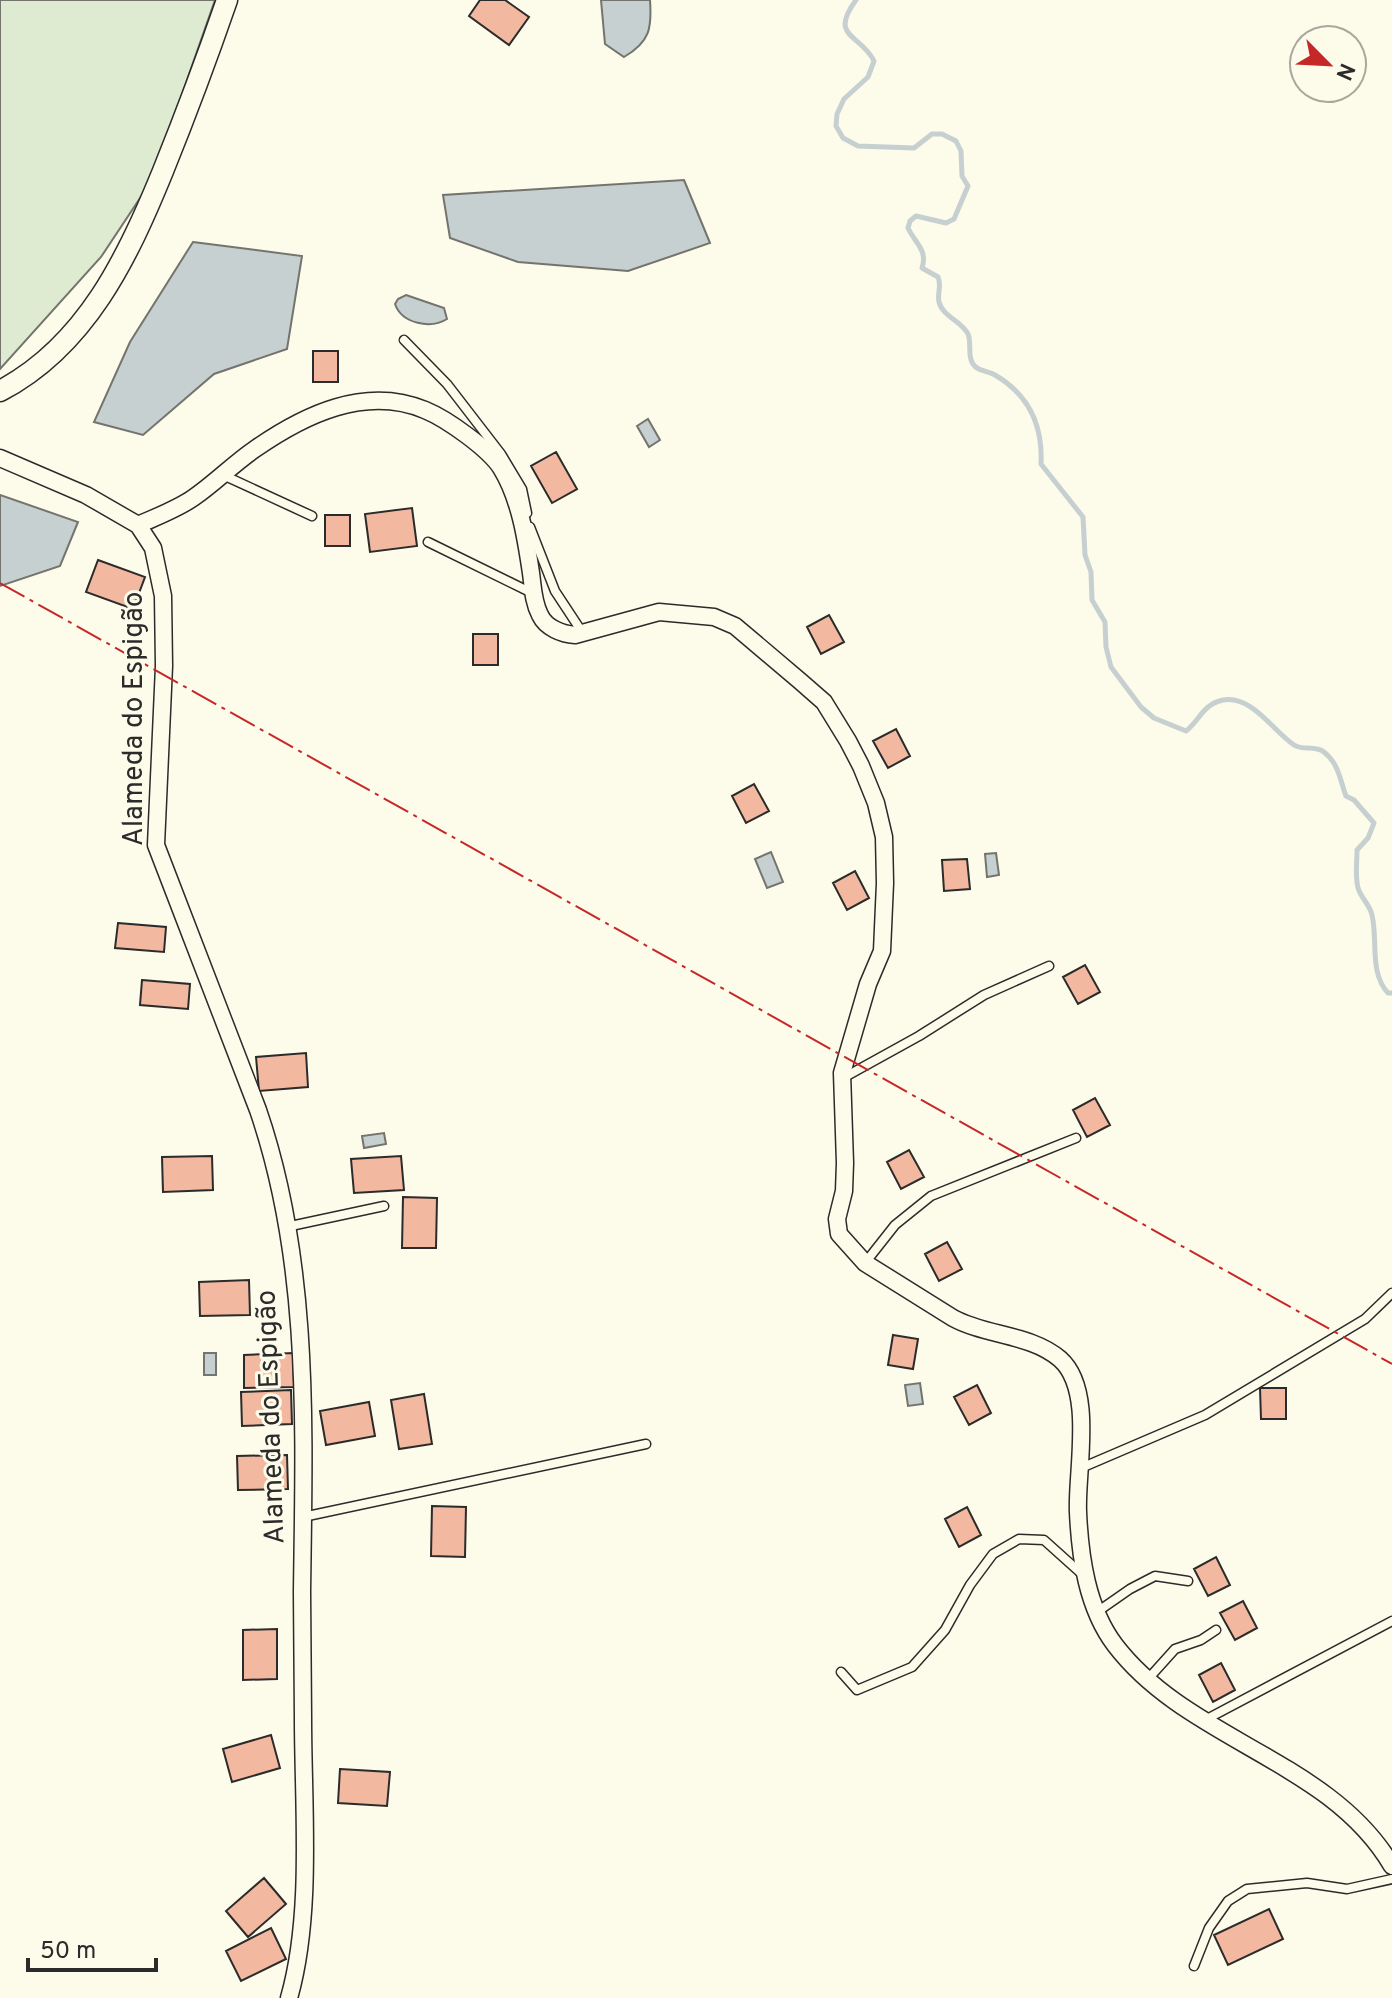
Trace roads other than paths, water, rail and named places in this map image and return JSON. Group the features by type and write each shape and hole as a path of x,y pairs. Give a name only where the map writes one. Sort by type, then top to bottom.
{"street":[{"path":"0,391 50,358 80,325 107,287 148,209 194,96 227,0"},
{"path":"0,458 86,495 138,525 191,500 254,449 298,422 335,406 386,401 423,409 449,422 492,454 503,470 513,490 533,593 539,614 545,622 562,634 583,632 659,612 714,617 735,626 824,702 861,766 876,803 884,837 882,951 868,984 843,1079 844,1191 837,1219 839,1234 865,1263 966,1326 1042,1346 1062,1361 1071,1374 1079,1406 1081,1468 1078,1513 1087,1579 1096,1612 1114,1643 1147,1679 1181,1707 1304,1781 1361,1824 1392,1866"},
{"name":"Alameda do Espigão","path":"138,525 153,548 163,596 164,666 156,845 265,1133 286,1227 302,1359 303,1891 301,1934 289,1998"}],"lane":[{"path":"404,340 447,384 501,454 522,489 529,524 555,591 583,632"},
{"path":"223,475 312,516"},
{"path":"428,542 533,593"},
{"path":"843,1079 984,995 1049,966"},
{"path":"865,1263 895,1225 931,1196 1076,1138"},
{"path":"286,1227 384,1206"},
{"path":"1081,1468 1205,1415 1365,1319 1392,1293"},
{"path":"303,1517 646,1444"},
{"path":"841,1672 857,1690 912,1667 945,1630 970,1585 993,1554 1019,1539 1044,1540 1087,1579"},
{"path":"1096,1612 1155,1576 1188,1581"},
{"path":"1204,1720 1392,1621"},
{"path":"1147,1679 1175,1649 1201,1640 1216,1630"},
{"path":"1194,1966 1209,1928 1228,1901 1247,1889 1307,1883 1347,1889 1392,1879"}],"waterway":[{"path":"856,0 848,12 846,29 874,61 868,77 844,99 837,114 836,126 843,138 858,146 914,148 932,134 942,134 956,141 961,151 962,176 968,186 954,219 946,223 916,216 908,228 922,251 922,268 938,277 941,307 968,334 973,364 1007,383 1025,402 1036,424 1041,464 1083,517 1092,600 1105,622 1111,667 1141,707 1154,718 1186,731 1211,705 1234,700 1253,708 1294,745 1320,750 1329,757 1346,796 1354,800 1374,823 1368,838 1357,850 1357,879 1359,892 1374,924 1378,976 1388,993 1392,993"}]}
